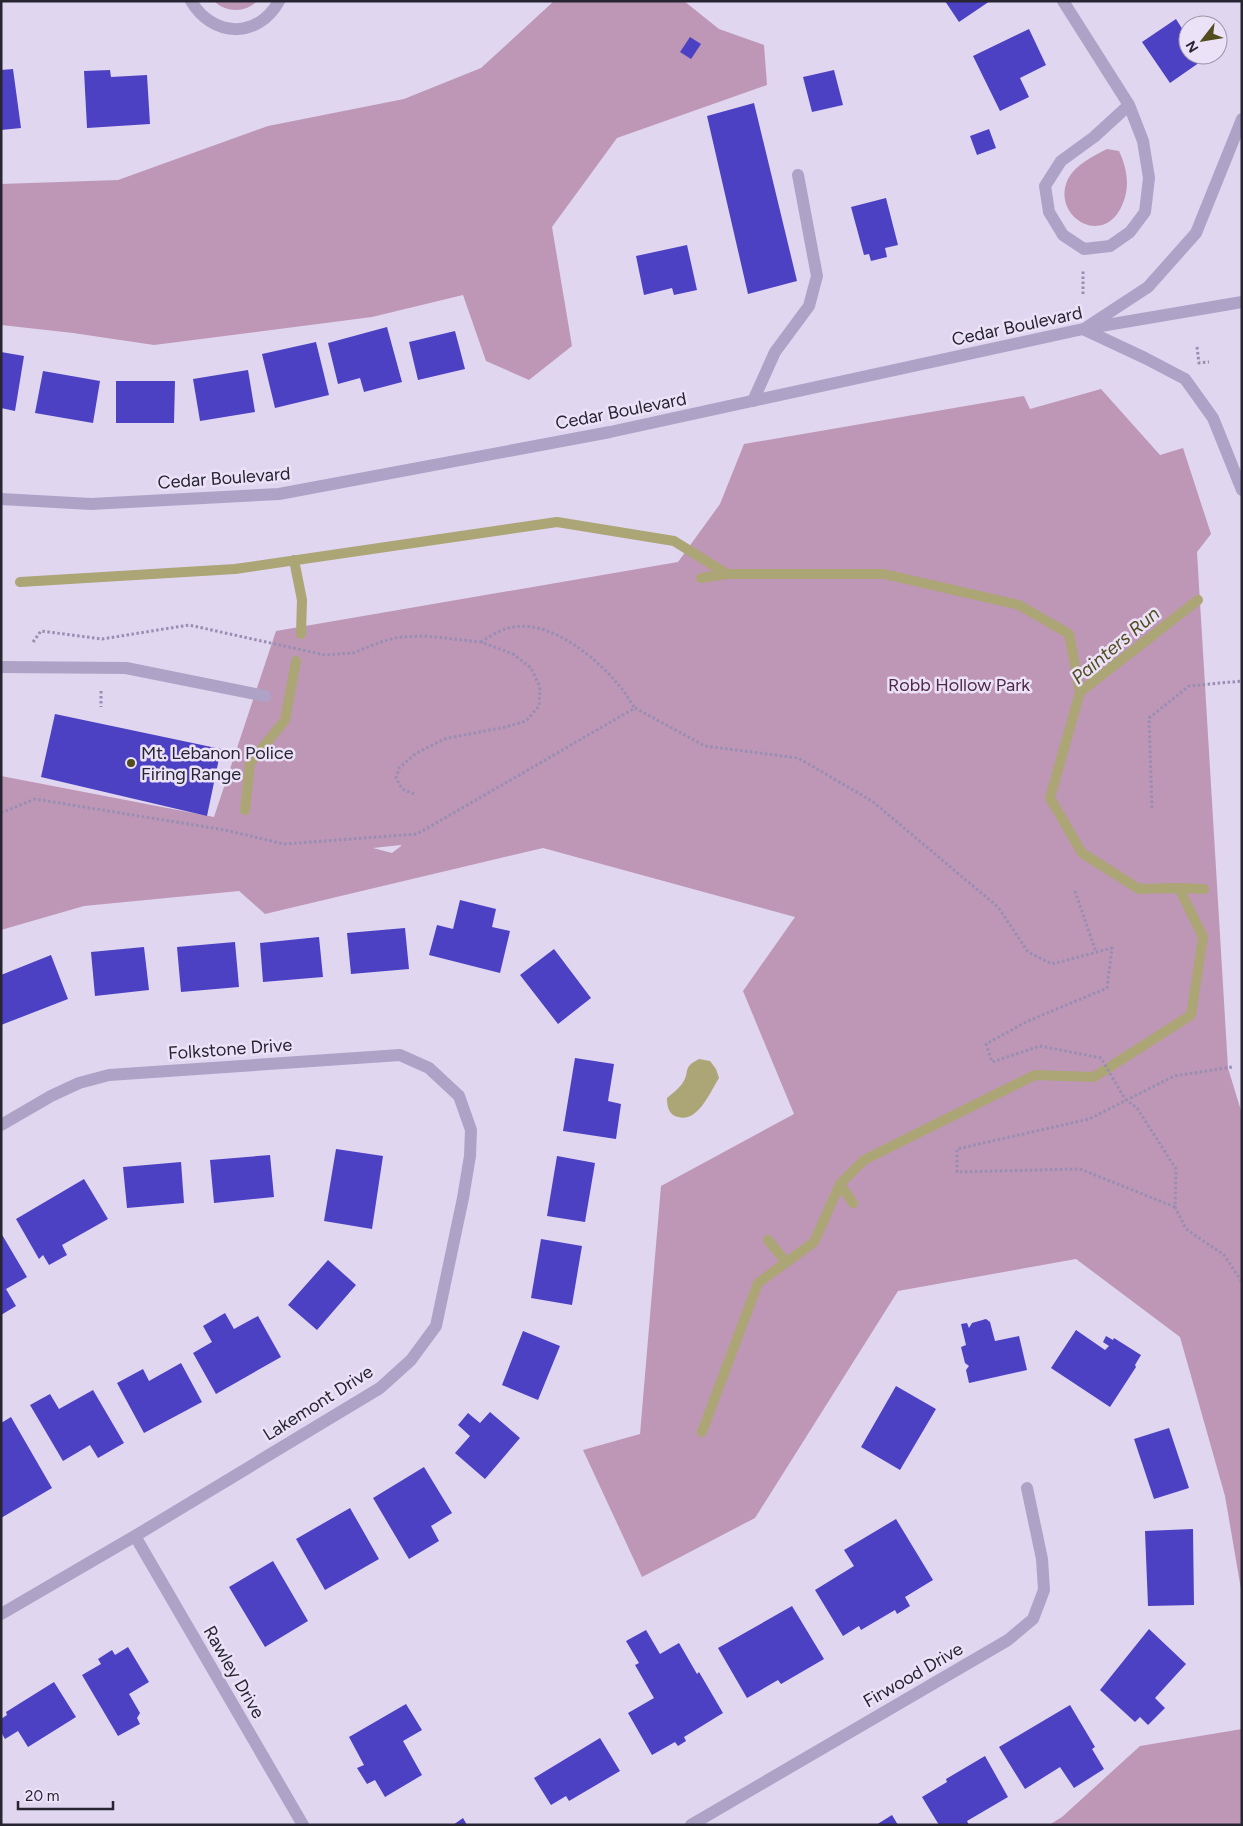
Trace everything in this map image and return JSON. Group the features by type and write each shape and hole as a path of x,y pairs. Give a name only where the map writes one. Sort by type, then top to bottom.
{"street":[{"path":"191,1 201,16 214,25 230,30 246,28 261,22 274,11 280,1"},
{"path":"1063,1 1129,105 1143,141 1149,178 1145,212 1130,232 1110,246 1084,249 1062,235 1049,212 1045,186 1061,161 1094,137 1129,105"},
{"path":"1082,330 1148,287 1196,233 1242,119"},
{"path":"753,401 775,352 809,306 817,276 798,174"},
{"name":"Cedar Boulevard","path":"1,499 91,504 279,494 610,432 1082,330 1242,302"},
{"path":"1082,330 1145,358 1185,379 1214,418 1242,490"},
{"path":"1,667 126,668 265,696"},
{"name":"Folkstone Drive","path":"1,1125 65,1089 109,1075 400,1056 429,1068 459,1096"},
{"name":"Lakemont Drive","path":"1,1614 135,1536 380,1388 411,1360 436,1326 448,1274 470,1156 471,1130 459,1096"},
{"name":"Firwood Drive","path":"691,1825 1008,1640 1033,1619 1044,1590 1042,1559 1027,1488"},
{"name":"Rawley Drive","path":"135,1536 303,1825"}],"path":[{"path":"1197,347 1198,363 1209,362"},
{"path":"33,642 41,631 102,639 189,625 325,654 354,653 399,637 425,636 481,642 513,654 531,668 540,687 539,706 526,721 444,739 415,754 399,768 396,778 402,789 414,794"},
{"path":"481,642 508,628 534,627 562,637 592,658 618,684 635,708 705,746 798,758 872,801 998,908 1028,952 1052,964 1112,948 1107,988 1028,1021 986,1044 992,1062 1040,1046 1102,1058 1125,1099 1137,1108 1176,1169 1175,1207 1186,1230 1224,1255 1242,1282"},
{"path":"1152,808 1149,718 1189,686 1242,681"},
{"path":"100,682 101,707"},
{"path":"1,813 34,798 225,830 284,844 417,834 635,708"},
{"path":"1075,891 1096,952"},
{"path":"1175,1207 1080,1169 957,1172 957,1149 1090,1118 1174,1076 1232,1067"}],"green space":[{"path":"214,1 257,1 247,8 236,10 224,8"},
{"path":"554,1 684,1 719,29 764,45 767,85 617,138 552,227 572,346 529,380 486,361 463,295 372,317 154,345 1,325 1,184 118,180 268,126 404,99 481,68"},
{"path":"1107,149 1119,151 1124,164 1127,184 1125,197 1115,217 1104,224 1093,226 1082,223 1073,215 1066,205 1064,193 1068,179 1075,169"},
{"name":"Robb Hollow Park","path":"1101,389 1160,455 1183,448 1211,534 1197,552 1228,1068 1242,1114 1242,1595 1225,1496 1180,1337 1076,1259 898,1291 755,1518 642,1577 583,1450 640,1434 661,1186 794,1114 743,991 795,917 543,848 265,914 239,891 84,906 1,930 1,776 214,817 276,631 678,562 720,504 744,444 1024,396 1030,409","holes":["401,845 392,853 373,848"]},
{"path":"1242,1729 1242,1825 1049,1825 1062,1817 1140,1746"}],"shaded area":[{"path":"699,1059 710,1061 716,1069 719,1078 703,1105 697,1111 685,1118 675,1116 669,1110 667,1098 685,1080 690,1065"}],"building":[{"path":"945,1 990,1 959,22"},
{"path":"1176,19 1178,22 1178,65 1196,65 1170,83 1142,42"},
{"path":"1029,29 1046,65 1020,78 1029,97 1000,111 973,56"},
{"path":"690,37 701,44 691,59 680,52"},
{"path":"13,69 21,128 1,130 1,70"},
{"path":"110,70 111,77 147,75 150,124 87,128 84,71"},
{"path":"834,70 843,105 812,112 803,77"},
{"path":"754,103 797,281 748,294 707,116"},
{"path":"989,129 996,148 977,155 970,136"},
{"path":"886,198 898,245 885,248 887,257 871,261 869,254 864,255 851,207"},
{"path":"687,245 697,290 674,295 672,288 644,295 636,256"},
{"path":"387,327 402,382 364,392 360,378 338,384 328,343"},
{"path":"455,331 465,369 418,380 409,342"},
{"path":"316,342 329,395 275,408 262,354"},
{"path":"1,352 24,356 15,411 1,408"},
{"path":"248,370 255,412 200,421 193,379"},
{"path":"43,371 100,381 93,423 35,413"},
{"path":"116,381 175,381 174,423 116,423"},
{"name":"Mt. Lebanon Police Firing Range","path":"55,714 221,749 207,816 41,777"},
{"path":"460,900 496,909 492,927 510,931 500,973 429,955 437,925 453,929"},
{"path":"405,928 409,969 351,974 347,933"},
{"path":"319,937 323,977 263,982 260,943"},
{"path":"235,942 239,987 181,992 177,947"},
{"path":"144,947 149,990 95,996 91,952"},
{"path":"554,949 591,998 558,1024 520,975"},
{"path":"51,955 68,999 1,1025 1,975"},
{"path":"575,1058 614,1064 608,1101 621,1104 616,1139 563,1131"},
{"path":"336,1149 383,1156 372,1229 324,1221"},
{"path":"270,1155 274,1197 214,1203 210,1160"},
{"path":"557,1156 595,1163 585,1222 547,1216"},
{"path":"181,1162 184,1203 127,1208 123,1167"},
{"path":"84,1179 108,1219 62,1245 67,1255 49,1265 43,1255 39,1259 16,1219"},
{"path":"1,1233 27,1277 6,1289 16,1306 1,1315"},
{"path":"541,1239 582,1246 572,1305 531,1298"},
{"path":"328,1260 356,1285 317,1330 288,1305"},
{"path":"225,1313 234,1329 258,1316 281,1357 216,1394 193,1353 212,1342 203,1326"},
{"path":"986,1319 990,1322 995,1341 1019,1336 1027,1370 969,1383 966,1370 969,1366 965,1363 961,1347 966,1345 961,1324 967,1323 969,1328 972,1323"},
{"path":"1076,1330 1105,1350 1109,1346 1103,1342 1106,1336 1113,1340 1114,1338 1141,1355 1135,1365 1136,1367 1110,1407 1051,1368"},
{"path":"523,1331 560,1346 538,1400 502,1385"},
{"path":"181,1363 202,1402 144,1433 117,1383 143,1369 149,1381"},
{"path":"896,1386 936,1409 900,1470 861,1447"},
{"path":"93,1390 124,1443 98,1458 90,1445 63,1461 30,1405 50,1394 59,1409"},
{"path":"490,1412 520,1438 485,1479 455,1453 470,1436 458,1425 468,1413 480,1423"},
{"path":"11,1417 52,1488 1,1518 1,1423"},
{"path":"1169,1428 1189,1488 1154,1499 1134,1439"},
{"path":"424,1467 452,1513 431,1526 439,1541 409,1559 373,1498"},
{"path":"350,1508 379,1559 325,1590 296,1539"},
{"path":"896,1519 933,1580 905,1597 910,1606 897,1614 895,1610 861,1630 859,1626 843,1636 815,1590 854,1566 844,1550"},
{"path":"1193,1529 1194,1605 1148,1606 1145,1531"},
{"path":"273,1561 308,1621 265,1647 229,1587"},
{"path":"792,1606 824,1659 781,1684 778,1680 747,1698 718,1648"},
{"path":"1149,1629 1186,1664 1155,1698 1165,1708 1148,1725 1140,1717 1135,1722 1100,1690"},
{"path":"646,1630 660,1654 679,1643 723,1713 684,1737 686,1741 678,1746 675,1742 652,1755 628,1713 654,1698 635,1665 639,1663 626,1641"},
{"path":"128,1647 149,1682 129,1694 140,1713 137,1718 140,1724 118,1736 82,1675 101,1664 98,1659 112,1650 115,1655"},
{"path":"54,1682 76,1717 28,1747 18,1731 5,1739 1,1732 1,1719 7,1715 6,1712"},
{"path":"406,1704 422,1730 403,1741 422,1775 385,1797 375,1780 367,1784 357,1768 364,1765 349,1737"},
{"path":"1070,1705 1095,1747 1092,1749 1104,1769 1074,1788 1060,1767 1025,1789 999,1747"},
{"path":"600,1738 620,1771 569,1801 566,1796 551,1805 534,1778"},
{"path":"985,1756 1008,1797 967,1821 969,1825 939,1825 922,1797 947,1782 946,1779"},
{"path":"892,1815 898,1825 876,1825"},
{"path":"463,1818 467,1825 453,1825"}],"waterway":[{"path":"20,582 235,569 557,522 674,541 727,574"},
{"path":"294,560 302,600 301,634"},
{"path":"701,578 727,574 884,574 1019,605 1069,634 1080,692"},
{"name":"Painters Run","path":"1198,600 1080,692 1050,798 1082,853 1139,889 1204,889"},
{"path":"245,810 250,763 285,720 296,661"},
{"path":"702,1432 758,1283 814,1242 840,1184 864,1160 1035,1075 1094,1077 1191,1015 1203,937 1179,888"},
{"path":"840,1184 853,1203"},
{"path":"768,1240 786,1262"}],"place":[{"name":"Mt. Lebanon Police Firing Range","path":"131,763"}]}
